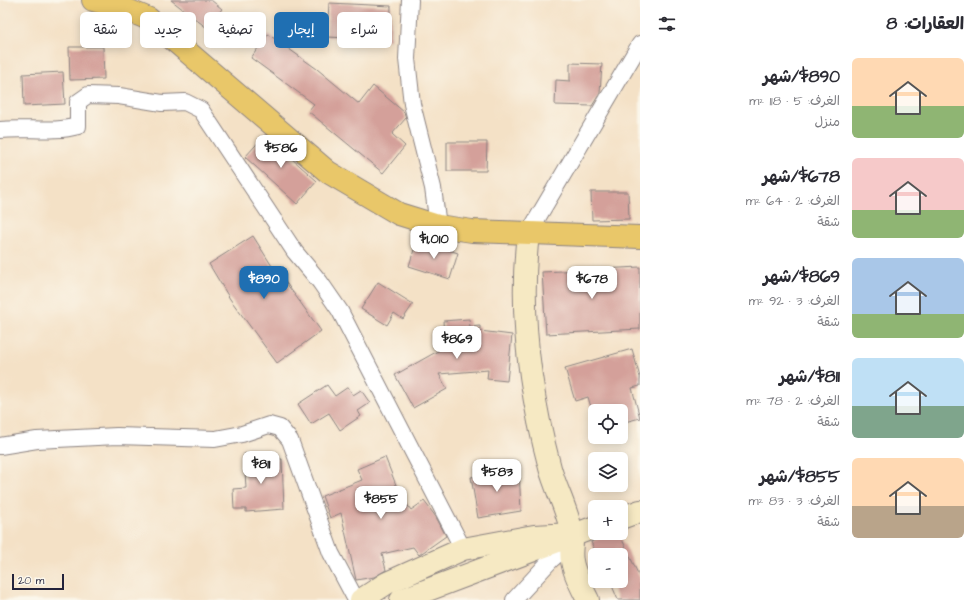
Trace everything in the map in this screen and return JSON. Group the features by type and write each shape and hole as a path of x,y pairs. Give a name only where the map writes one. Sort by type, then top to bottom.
{"main road":[{"path":"93,0 125,9 149,19 328,172 399,214 438,226 472,231 640,237"}],"street":[{"path":"410,0 407,59 412,104 434,188 438,226"},
{"path":"588,600 572,562 571,541 550,469 534,392 528,348 525,263 528,234 640,44"},
{"path":"0,130 64,130 78,126 78,102 88,95 120,96 162,103 185,102 200,110 295,252 320,282 340,311 463,549"},
{"path":"0,446 37,440 118,436 215,439 242,434 263,426 274,426 284,431 290,440 331,553 356,600"},
{"path":"628,515 640,511"},
{"path":"514,600 571,541 588,531"},
{"path":"361,600 387,584 463,549 534,536 571,541"},
{"path":"401,600 548,545 571,541"}],"building":[{"path":"171,0 211,0 222,9 220,12 204,12 204,26 196,19 196,12 186,12"},
{"path":"329,3 391,6 391,12 337,12 337,37 329,37"},
{"path":"268,34 274,38 274,48 288,48 317,69 359,104 373,86 404,112 406,118 392,134 405,146 383,173 308,111 314,104 251,58 258,48 266,48 266,37"},
{"path":"69,47 103,48 104,79 70,80"},
{"path":"570,63 602,64 600,93 592,106 555,105 556,80 570,81"},
{"path":"63,72 65,104 24,106 23,74"},
{"path":"265,135 317,181 297,204 245,157"},
{"path":"447,142 487,142 486,171 447,171"},
{"path":"591,192 628,192 629,219 592,220"},
{"path":"253,236 282,282 284,280 321,331 277,363 230,299 209,264"},
{"path":"417,240 458,253 450,279 409,266"},
{"path":"640,267 640,329 546,334 542,272"},
{"path":"378,282 413,304 403,319 394,313 387,325 361,309"},
{"path":"469,319 470,327 480,326 480,331 512,335 507,381 487,379 488,370 439,374 447,389 413,408 395,375 445,347 443,321"},
{"path":"632,349 640,377 640,386 632,388 640,418 628,421 628,404 590,404 588,397 575,401 565,368"},
{"path":"327,385 335,396 348,387 353,395 361,390 370,403 358,411 361,416 340,430 329,413 311,424 298,404"},
{"path":"261,453 262,460 282,459 284,509 246,512 246,509 234,509 233,489 246,488 244,454"},
{"path":"385,457 400,495 411,510 424,501 436,517 446,536 419,555 413,547 382,554 386,570 374,577 356,580 341,513 330,518 322,496 362,480 357,469"},
{"path":"519,469 521,511 478,518 471,477"},
{"path":"595,540 622,540 626,548 594,548 591,542"},
{"path":"628,552 640,578 640,600 618,600 613,588 628,588"}]}
